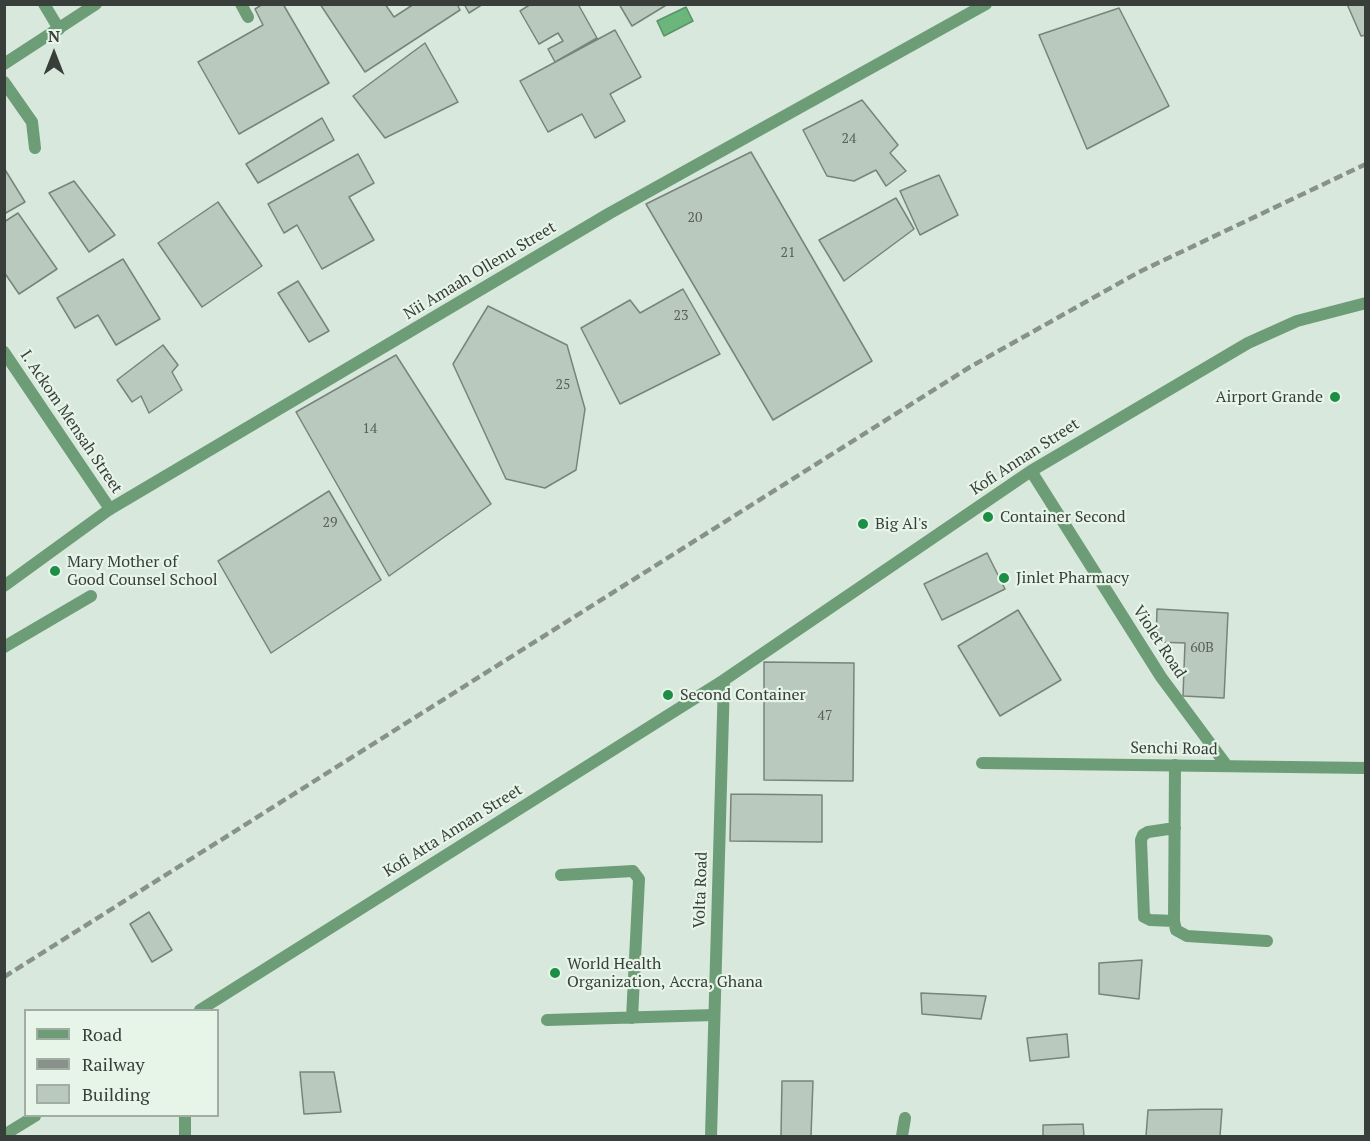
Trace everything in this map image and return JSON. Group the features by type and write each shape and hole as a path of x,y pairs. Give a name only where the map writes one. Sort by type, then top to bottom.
{"street":[{"path":"44,4 59,29"},
{"path":"4,64 96,4"},
{"path":"241,4 248,17"},
{"name":"Nii Amaah Ollenu Street","path":"4,586 110,509 610,213 986,4"},
{"path":"4,82 32,122 36,148"},
{"name":"Kofi Annan Street","path":"724,680 1031,471 1248,343 1297,321 1365,303"},
{"name":"I. Ackom Mensah Street","path":"4,352 110,509"},
{"name":"Violet Road","path":"1031,471 1161,677 1227,766"},
{"path":"4,647 91,596"},
{"name":"Kofi Atta Annan Street","path":"203,1009 724,680"},
{"name":"Volta Road","path":"711,1137 724,680"},
{"name":"Senchi Road","path":"982,763 1365,768"},
{"path":"1175,765 1174,921 1176,930 1187,936 1266,941"},
{"path":"1174,921 1150,920 1144,917 1141,840 1148,832 1175,828"},
{"path":"561,875 633,871 639,879 632,1018"},
{"path":"547,1020 714,1015"},
{"path":"4,1135 33,1117"},
{"path":"185,1117 185,1137"},
{"path":"902,1137 905,1118"}],"shaded area":[{"path":"686,7 693,21 664,36 657,21"}],"building":[{"path":"263,4 283,4 329,83 239,134 198,62 263,25 255,9"},
{"path":"320,4 385,4 394,17 414,4 457,4 460,10 365,72"},
{"path":"464,4 483,4 469,13"},
{"path":"531,4 578,4 597,38 555,62 548,49 563,41 558,33 539,44 520,11"},
{"path":"619,4 668,4 632,26"},
{"path":"1347,4 1366,4 1366,35 1361,36"},
{"path":"1119,8 1169,106 1087,149 1039,35"},
{"path":"615,30 641,77 610,94 625,121 595,138 582,114 548,132 520,81"},
{"path":"425,43 458,102 385,138 353,96"},
{"path":"862,100 898,145 890,153 906,171 886,186 876,170 854,181 827,176 803,130"},
{"path":"322,118 334,140 258,183 246,164"},
{"path":"751,152 872,361 773,420 646,204"},
{"path":"358,154 374,183 349,197 374,240 322,269 297,225 284,233 268,204"},
{"path":"4,168 25,202 4,214"},
{"path":"939,175 958,215 920,235 900,191"},
{"path":"74,181 115,235 89,252 49,193"},
{"path":"896,198 914,229 844,281 819,240"},
{"path":"218,202 262,266 202,307 158,243"},
{"path":"18,213 57,269 19,294 4,272 4,222"},
{"path":"123,259 160,319 116,345 98,315 75,328 57,298"},
{"path":"298,281 329,331 309,342 278,293"},
{"path":"683,289 720,354 620,404 581,328 630,300 640,313"},
{"path":"488,306 567,345 585,409 576,470 545,488 506,479 453,364"},
{"path":"163,345 178,365 172,372 182,390 149,413 141,396 132,402 117,380"},
{"path":"396,355 491,504 389,576 296,412"},
{"path":"329,491 381,580 271,653 218,561"},
{"path":"987,553 1005,589 942,620 924,584"},
{"path":"1157,609 1228,613 1224,698 1183,696 1185,643 1156,642"},
{"path":"1018,610 1061,680 1000,716 958,646"},
{"path":"764,662 854,663 853,781 764,780"},
{"path":"731,794 822,795 822,842 730,841"},
{"path":"149,912 172,950 152,962 130,924"},
{"path":"1142,960 1139,999 1099,994 1099,963"},
{"path":"921,993 986,996 981,1019 922,1014"},
{"path":"1067,1034 1069,1057 1030,1061 1027,1038"},
{"path":"300,1072 334,1072 341,1112 304,1114"},
{"path":"782,1081 813,1081 811,1136 781,1136"},
{"path":"1222,1109 1220,1136 1146,1136 1148,1110"},
{"path":"1083,1124 1084,1136 1043,1136 1043,1125"}],"railway":[{"path":"4,977 970,367 1139,272 1366,164"}],"place":[{"name":"Airport Grande","path":"1335,397"},
{"name":"Container Second","path":"988,517"},
{"name":"Big Al's","path":"863,524"},
{"name":"Mary Mother of Good Counsel School","path":"55,571"},
{"name":"Jinlet Pharmacy","path":"1004,578"},
{"name":"Second Container","path":"668,695"},
{"name":"World Health Organization, Accra, Ghana","path":"555,973"}]}
